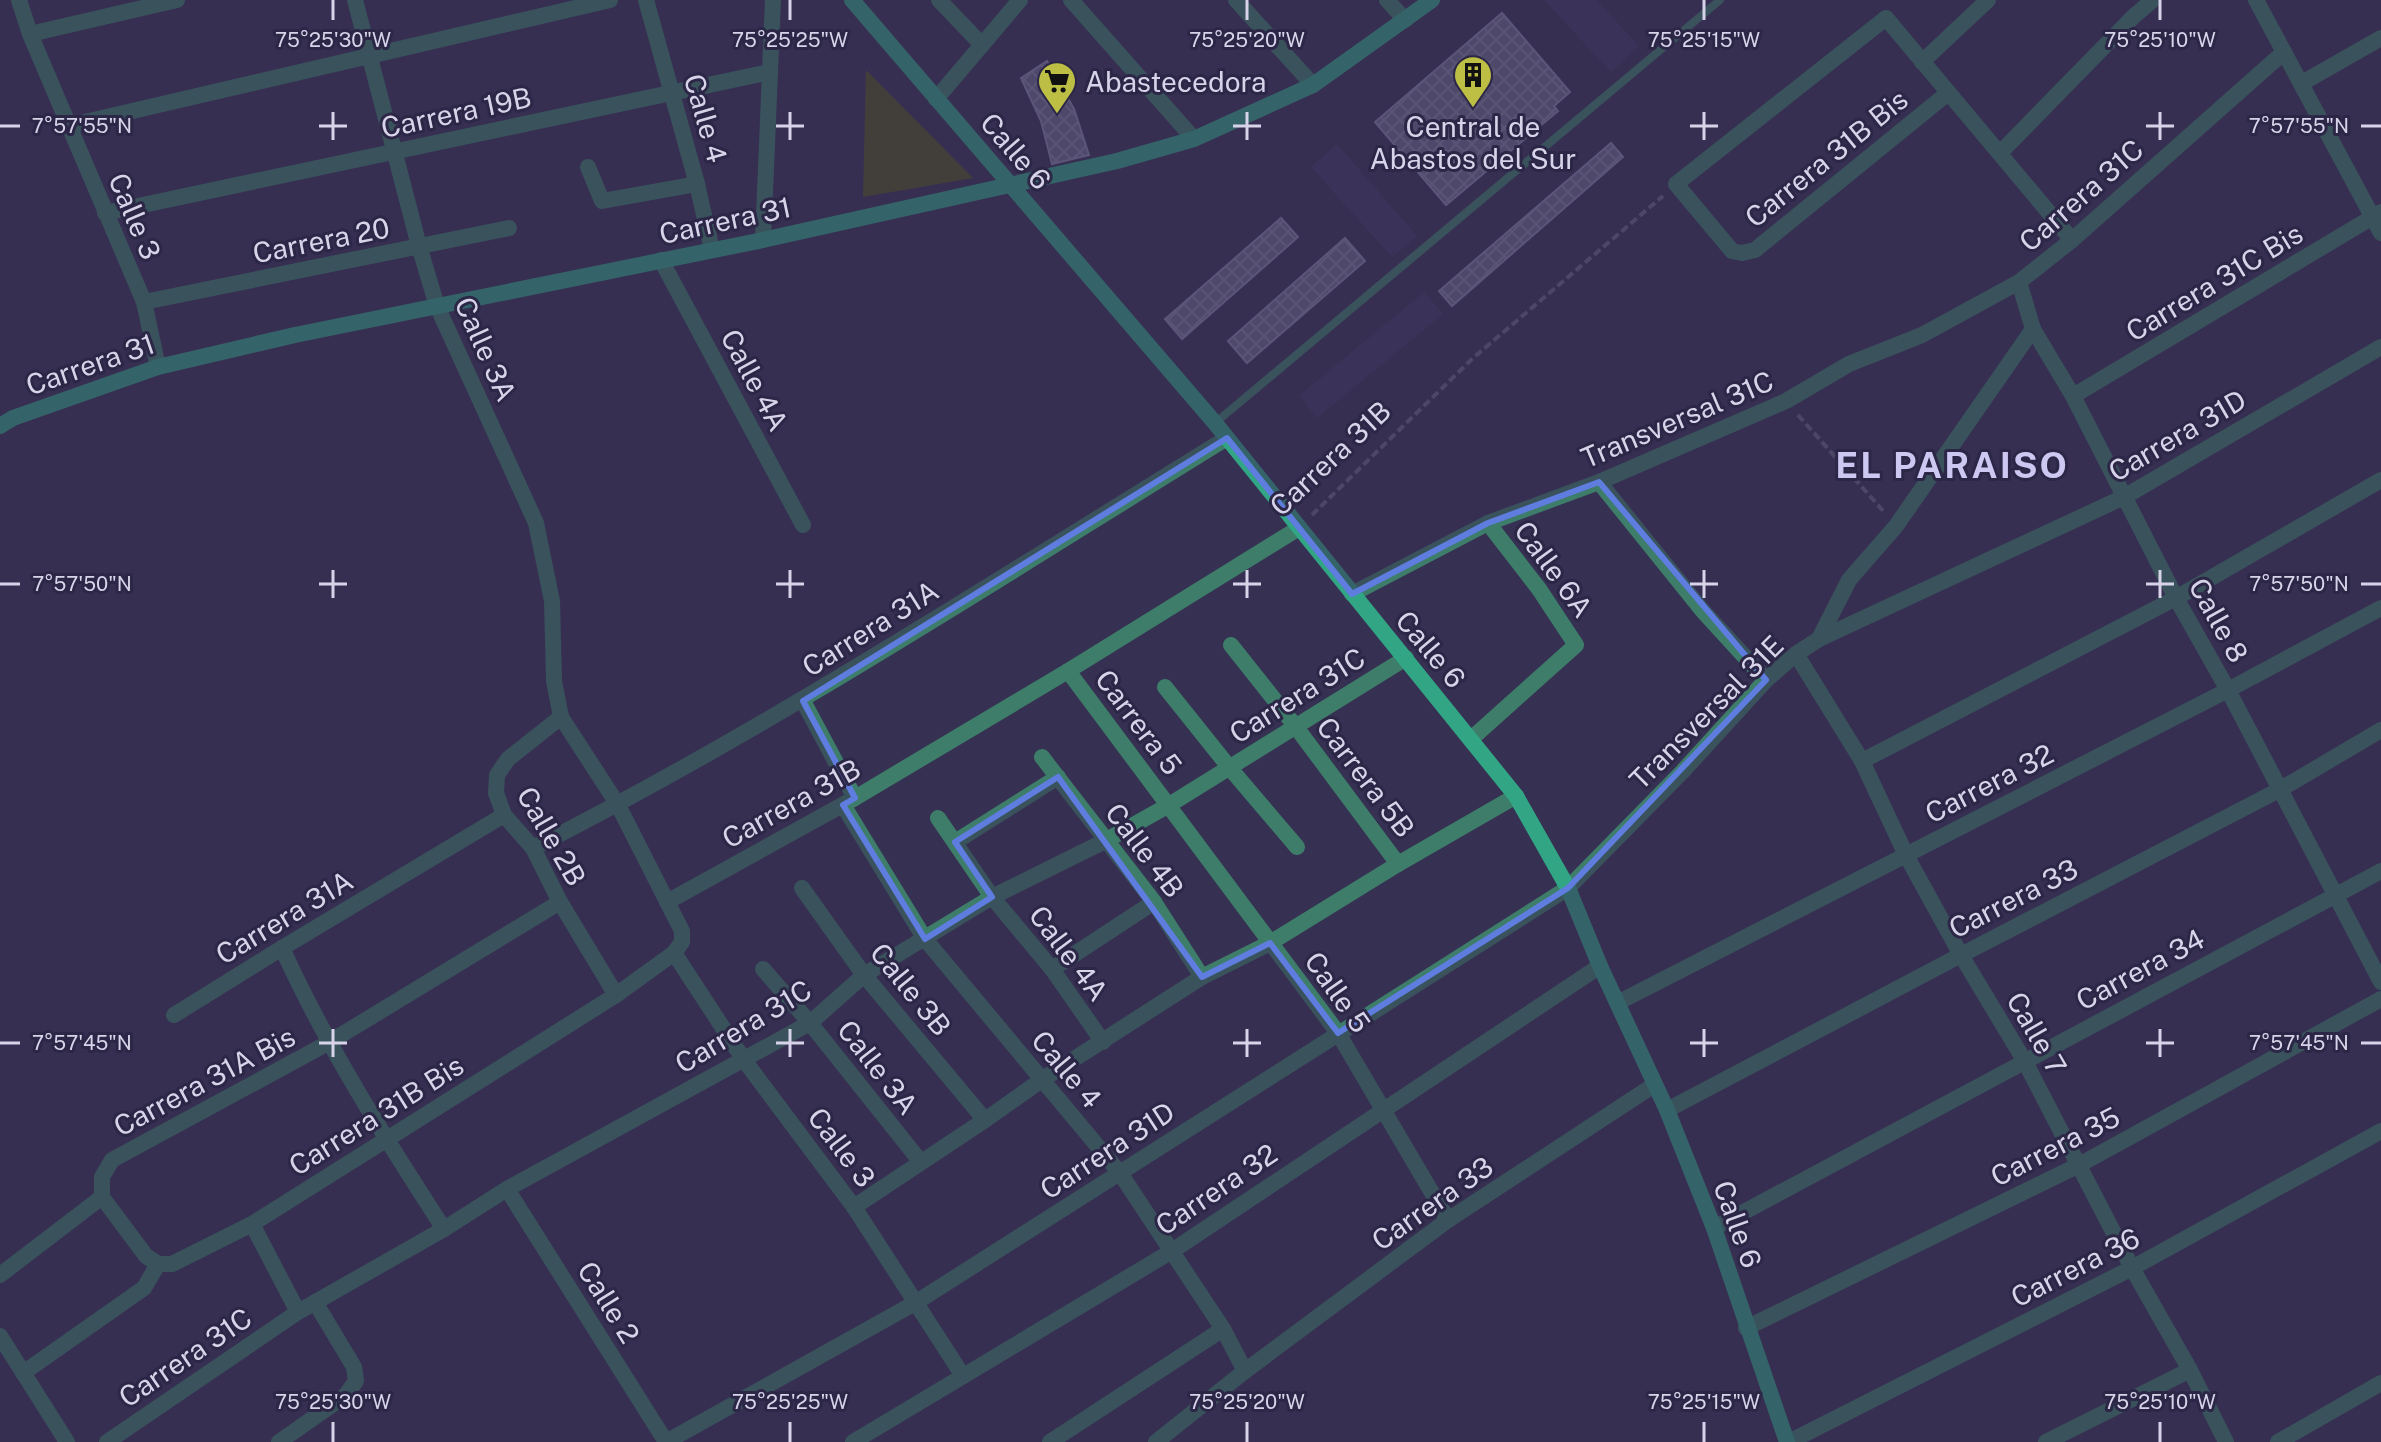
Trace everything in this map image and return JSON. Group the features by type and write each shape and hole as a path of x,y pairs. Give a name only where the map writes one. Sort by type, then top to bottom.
{"street":[{"name":"Calle 3","path":"19,0 68,126 144,302 158,367"},
{"path":"30,34 177,0"},
{"name":"Calle 3A","path":"355,0 437,306 536,523 552,601 554,681 561,717"},
{"path":"68,126 610,0"},
{"name":"Calle 4","path":"646,0 712,250"},
{"path":"763,240 773,0"},
{"name":"Calle 6","path":"852,0 1215,423 1516,796 1568,888 1600,966 1667,1110 1714,1228 1746,1328 1788,1442"},
{"path":"939,0 982,45"},
{"path":"936,99 1020,0"},
{"path":"1071,0 1194,139"},
{"path":"1236,0 1313,85"},
{"path":"1387,0 1405,20"},
{"name":"Carrera 31","path":"0,426 13,418 158,367 295,335 763,240 1117,161 1194,139 1313,85 1432,0"},
{"name":"Carrera 31B Bis","path":"1922,62 1988,0"},
{"path":"2000,153 2153,0"},
{"path":"2256,0 2377,215 2381,233"},
{"path":"1676,184 1886,18 2072,240"},
{"path":"2302,83 2381,38"},
{"name":"Carrera 31C","path":"2019,282 2072,240 2284,52"},
{"name":"Carrera 19B","path":"105,213 770,72"},
{"name":"Carrera 31B Bis","path":"1676,184 1732,251 1742,253 1755,250 1948,93"},
{"path":"588,167 602,201 697,184"},
{"name":"Carrera 31C Bis","path":"2073,396 2377,215"},
{"name":"Carrera 20","path":"144,302 509,228"},
{"name":"Calle 4A","path":"661,260 803,525"},
{"name":"Calle 8","path":"2019,282 2033,329 2073,396 2176,598 2281,789 2381,982"},
{"name":"Transversal 31C","path":"1352,594 1488,523 1599,482 1786,401 1849,364 1922,335 2019,282"},
{"name":"Transversal 31E","path":"1568,888 1683,771 1766,680 1819,639 1849,580 1896,526 2033,329"},
{"name":"Carrera 31D","path":"1819,639 2124,497 2381,347"},
{"name":"Carrera 31A","path":"533,848 618,805 803,701 1227,438"},
{"path":"1862,761 2176,598 2381,480"},
{"path":"1599,482 1702,610 1766,680"},
{"name":"Calle 6A","path":"1471,739 1576,645 1539,589 1488,523"},
{"name":"Carrera 31B","path":"667,902 849,801 1068,671 1299,528"},
{"name":"Carrera 32","path":"1619,1002 2228,690 2381,608"},
{"name":"Carrera 5B","path":"1231,645 1398,864"},
{"name":"Calle 7","path":"1796,654 1862,761 1906,855 2024,1060 2226,1442"},
{"name":"Carrera 31C","path":"107,1442 298,1312 444,1229 507,1189 810,1023 864,975 992,897 1105,841 1169,805 1406,658"},
{"name":"Carrera 5","path":"1068,671 1169,805"},
{"path":"1165,687 1297,847"},
{"name":"Calle 4","path":"803,701 849,801 925,939 1120,1173 1223,1329 1245,1371"},
{"path":"561,717 618,805 682,931 682,942 674,953"},
{"name":"Calle 2B","path":"561,717 508,759 497,775 496,793 504,815 533,848 560,902 616,995"},
{"name":"Carrera 33","path":"1667,1110 2281,789 2381,730"},
{"name":"Calle 4B","path":"1042,757 1154,902 1202,977"},
{"path":"955,842 1058,777"},
{"path":"854,1207 1043,1079 1202,977 1270,943 1516,796"},
{"name":"Calle 5","path":"1169,805 1338,1033 1448,1220"},
{"name":"Carrera 31A","path":"174,1015 504,815"},
{"name":"Calle 4A","path":"938,818 992,897 1052,969 1103,1042"},
{"name":"Carrera 34","path":"1714,1228 2381,871"},
{"name":"Calle 3B","path":"802,888 864,975 985,1120"},
{"name":"Carrera 31D","path":"666,1442 915,1303 1568,888"},
{"name":"Carrera 31A Bis","path":"102,1197 102,1177 112,1160 328,1043 560,902"},
{"path":"1052,969 1154,902"},
{"path":"282,948 328,1043 444,1229"},
{"name":"Calle 3","path":"674,953 744,1060 854,1207 963,1376"},
{"name":"Carrera 31B Bis","path":"158,1264 172,1264 252,1224 616,995 674,953"},
{"name":"Carrera 32","path":"853,1442 1172,1251 1600,966"},
{"name":"Calle 3A","path":"763,969 920,1161"},
{"name":"Carrera 35","path":"1746,1328 2079,1165 2381,999"},
{"name":"Carrera 33","path":"1245,1371 1448,1220 1654,1085"},
{"name":"Carrera 36","path":"1788,1442 2132,1268 2381,1131"},
{"name":"Calle 2","path":"507,1189 666,1442"},
{"path":"0,1275 102,1197 146,1256 158,1264 144,1288 23,1373"},
{"path":"252,1224 298,1312"},
{"path":"279,1442 346,1395 356,1381 354,1367 315,1302"},
{"path":"1050,1442 1223,1329"},
{"path":"0,1336 67,1442"},
{"path":"2046,1442 2190,1370"},
{"path":"1156,1442 1245,1371"},
{"path":"2278,1442 2381,1383"}],"lane":[{"path":"1215,423 1720,0"}],"path":[{"name":"Carrera 31B","path":"1299,528 1472,359 1676,184"},
{"path":"1786,401 1896,526"}],"highlighted area":[{"path":"1227,438 1352,594 1488,523 1599,482 1766,680 1568,888 1338,1033 1270,943 1202,977 1058,777 955,842 992,897 925,939 843,805 855,798 803,701"}],"shaded area":[{"path":"1544,0 1596,0 1639,46 1611,72"},
{"path":"866,70 973,178 863,197"},
{"path":"1337,144 1417,236 1392,257 1311,167"},
{"path":"1424,292 1443,314 1317,418 1299,396"}],"building":[{"name":"Central de Abastos del Sur","path":"1502,13 1570,92 1554,106 1558,111 1446,205 1375,122"},
{"name":"Abastecedora","path":"1047,61 1074,109 1089,155 1052,164 1041,121 1021,78"},
{"path":"1611,143 1623,157 1452,306 1439,291"},
{"path":"1281,218 1298,237 1182,339 1165,319"},
{"path":"1345,238 1365,261 1247,363 1228,341"}],"place":[{"name":"Central de Abastos del Sur","path":"1473,109"},
{"name":"Abastecedora","path":"1057,115"}],"district":[{"name":"EL PARAISO","path":"1952,465"}]}
